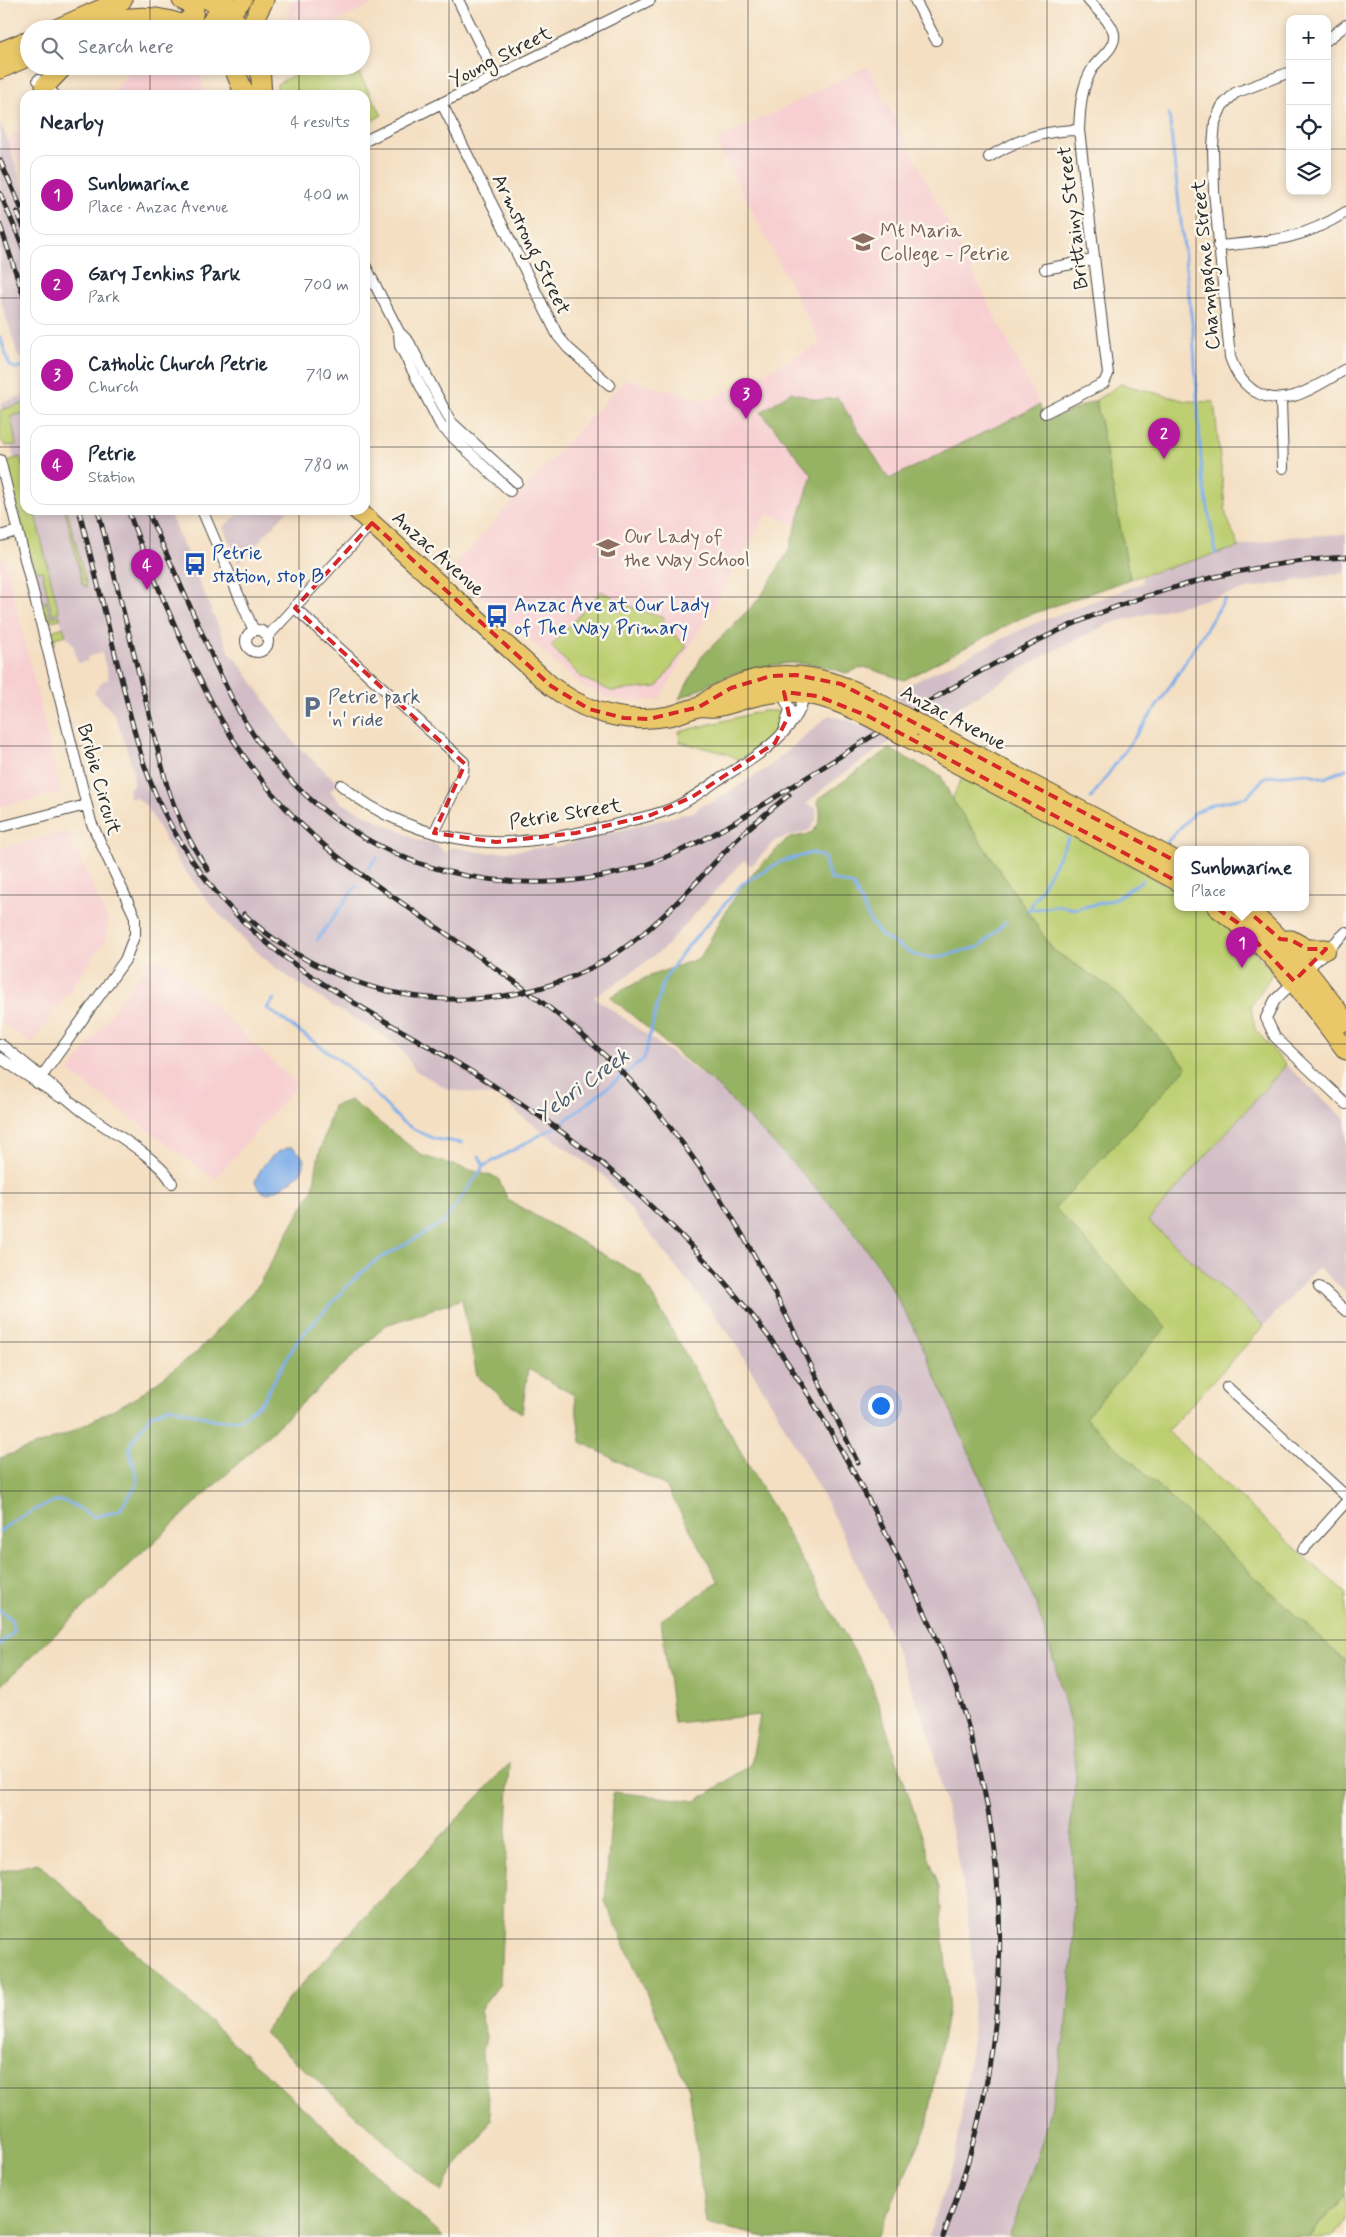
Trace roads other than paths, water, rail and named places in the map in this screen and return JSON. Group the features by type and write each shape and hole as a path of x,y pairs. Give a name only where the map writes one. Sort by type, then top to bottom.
{"highway":[{"path":"76,20 122,0"},
{"path":"182,0 191,4 194,10 191,20"},
{"path":"254,20 264,0"},
{"path":"112,20 142,16 170,20"},
{"path":"0,52 20,44"},
{"path":"0,69 20,60"},
{"path":"46,87 56,75"},
{"path":"237,75 243,90"},
{"path":"261,75 262,90"},
{"name":"Anzac Avenue","path":"363,515 552,686 578,704 600,713 636,719 672,716 699,707 712,696 760,678 787,675 818,678 841,684 907,737 1174,879"},
{"name":"Anzac Avenue","path":"699,707 715,708 753,696 802,693 874,710 923,726 1174,860"},
{"path":"1222,911 1300,976 1346,1022"},
{"path":"1248,911 1280,939 1300,976 1346,1050"},
{"path":"1280,939 1291,940 1307,949 1326,949"}],"main road":[{"path":"225,13 244,0"}],"street":[{"path":"458,0 496,77"},
{"name":"Young Street","path":"370,139 650,0"},
{"path":"915,0 936,40"},
{"name":"Brittainy Street","path":"1045,413 1104,382 1107,379 1109,368 1079,130 1080,102 1084,86 1094,67 1112,45 1114,38 1110,25 1088,0"},
{"path":"1331,37 1346,25"},
{"name":"Champagne Street","path":"1280,400 1259,394 1248,387 1234,368 1230,357 1218,246 1213,146 1217,113 1228,98 1235,93 1286,74"},
{"name":"Armstrong Street","path":"442,104 558,336 568,348 610,385"},
{"path":"989,157 1006,146 1029,136 1046,132 1079,130"},
{"path":"1218,246 1276,241 1294,237 1314,231 1346,212"},
{"path":"1045,269 1094,260"},
{"path":"370,275 399,332 409,342 451,422 517,482"},
{"path":"399,332 400,346 441,426 510,491"},
{"path":"1283,468 1280,400 1305,392 1346,369"},
{"name":"Bribie Circuit","path":"0,460 86,805 93,828 135,917 135,934 125,960 39,1079"},
{"path":"204,515 254,631"},
{"path":"267,637 372,523"},
{"path":"0,536 17,531"},
{"path":"295,608 464,762 463,773 434,833"},
{"path":"254,631 263,632 267,637 267,644 264,649 258,652 251,650 247,645 247,638 254,631"},
{"path":"787,675 802,693"},
{"name":"Petrie Street","path":"778,693 784,698 790,709 782,734"},
{"name":"Petrie Street","path":"340,785 371,806 400,821 434,833 475,841 520,841 576,833 651,816 673,808 692,797 766,750 791,725 801,705 802,693"},
{"path":"0,826 86,805"},
{"path":"1346,932 1326,949 1275,1000 1266,1018 1269,1027 1283,1046 1346,1104"},
{"path":"0,1044 39,1079 154,1162 169,1176 172,1183"},
{"path":"0,1058 39,1079"},
{"path":"1319,1287 1346,1311"},
{"path":"1227,1387 1346,1496"},
{"path":"1303,1550 1346,1502"}],"water":[{"path":"292,1147 299,1152 304,1161 302,1170 294,1179 278,1190 269,1193 262,1192 255,1182 265,1164 279,1151"}],"waterway":[{"path":"1169,114 1193,331 1202,474 1216,554"},
{"path":"0,337 10,366 20,367"},
{"path":"1091,798 1162,699 1225,599"},
{"name":"Yebri Creek","path":"1167,842 1194,813 1213,804 1247,797 1265,777 1306,773 1324,778 1346,769"},
{"path":"1029,910 1069,838"},
{"name":"Yebri Creek","path":"0,1531 30,1512 56,1502 70,1503 93,1517 119,1511 138,1482 129,1450 133,1440 151,1415 170,1407 216,1420 240,1419 262,1402 297,1341 352,1281 374,1262 444,1222 484,1166 562,1123 644,1059 663,981 684,951 742,884 780,862 812,853 824,857 830,879 853,885 870,921 882,936 914,955 934,958 979,947 1006,922"},
{"path":"369,868 377,857"},
{"name":"Yebri Creek","path":"1028,910 1059,906 1076,909 1113,900 1143,880"},
{"path":"317,940 357,885"},
{"path":"274,999 267,1008 346,1065 402,1122 435,1139 462,1143"},
{"path":"479,1156 484,1166"},
{"name":"Yebri Creek","path":"0,1610 11,1619 14,1632 0,1645"}],"railway":[{"path":"0,160 20,206"},
{"path":"0,193 20,240"},
{"path":"17,212 20,219"},
{"path":"0,225 20,285"},
{"path":"80,515 144,764 157,798 174,831 204,877 237,915 284,957 334,991 459,1064 543,1118 611,1171 666,1220 741,1301 785,1359 835,1439 901,1564 932,1628 950,1672 978,1763 991,1831 998,1899 999,1967 994,2034 983,2102 966,2169 943,2237"},
{"path":"99,515 167,786 184,830 208,870"},
{"path":"130,515 160,592 202,683 235,742 253,769 298,821 325,846 366,878 493,966 548,1007 624,1074 662,1117 696,1162 756,1259 783,1309 858,1463"},
{"path":"149,515 214,662 244,721 278,767 295,785 333,818 354,832 398,855 421,864 451,872 513,882 575,880 606,875 637,868 686,848 744,816 953,687 1035,642 1109,609 1186,584 1226,574 1266,566 1346,557"},
{"path":"244,914 286,947 332,973 382,990 433,998 485,998 536,989 585,971 631,943 672,907 740,836 789,795"}],"place":[{"name":"Mt Maria College - Petrie","path":"863,242"},
{"name":"Catholic Church Petrie","path":"746,419"},
{"name":"Gary Jenkins Park","path":"1164,459"},
{"name":"Our Lady of the Way School","path":"608,548"},
{"name":"Petrie station, stop B","path":"195,564"},
{"name":"Petrie","path":"147,590"},
{"name":"Anzac Ave at Our Lady of The Way Primary","path":"497,616"},
{"name":"Petrie park 'n' ride","path":"312,707"},
{"name":"Sunbmarine","path":"1242,968"}]}
